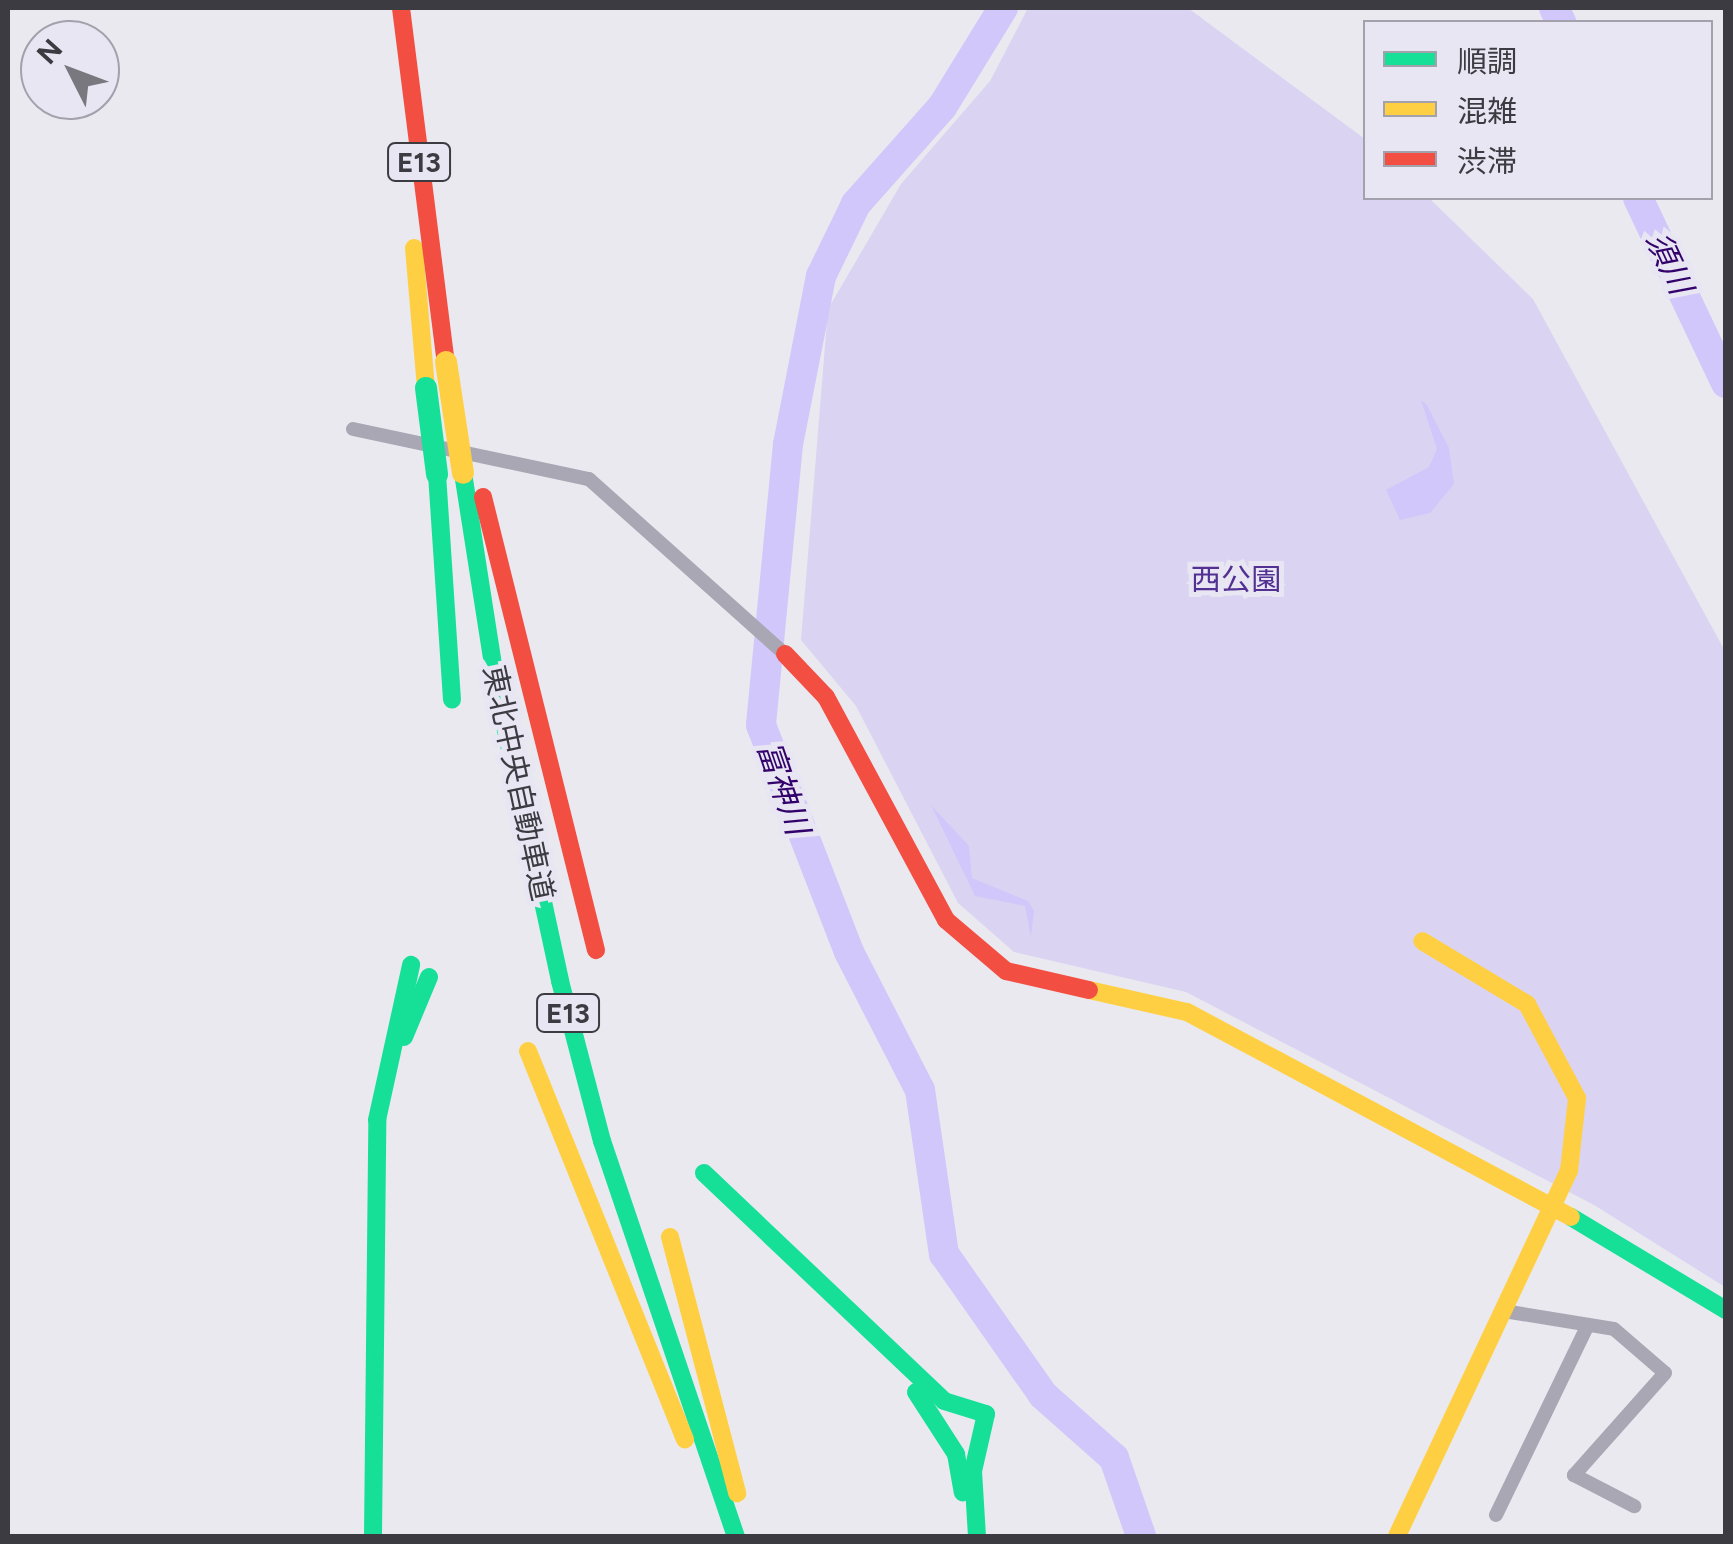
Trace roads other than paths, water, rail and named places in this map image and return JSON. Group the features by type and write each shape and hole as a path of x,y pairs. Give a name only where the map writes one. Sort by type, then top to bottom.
{"main road":[{"name":"東北中央自動車道","path":"401,8 428,236 471,473 497,690 565,999 652,1301 736,1536"},
{"path":"411,87 408,180 436,474 452,700"},
{"path":"471,473 530,717 596,950"},
{"path":"785,654 826,697 921,881 971,946 1006,970 1187,1012 1554,1206 1726,1310"},
{"path":"1397,1536 1569,1171 1577,1098 1557,1049 1500,983 1422,941"},
{"path":"373,1536 378,1120 420,971 394,1060 382,1536"},
{"path":"528,1050 727,1536"},
{"path":"966,1536 962,1470 934,1409 700,1180 944,1401 986,1414 973,1471 977,1536"},
{"path":"670,1237 753,1536"}],"street":[{"path":"353,429 589,479 785,654"},
{"path":"1504,1311 1614,1329 1666,1373 1574,1475 1634,1506"},
{"path":"1496,1515 1588,1325"}],"waterway":[{"name":"富神川","path":"1003,8 942,107 856,204 821,276 788,444 761,725 849,952 920,1090 944,1254 1043,1395 1114,1458 1141,1536"},
{"name":"須川","path":"1554,8 1560,20"},
{"name":"須川","path":"1639,200 1726,383"}],"park label":[{"name":"西公園","path":"1236,580"}]}
